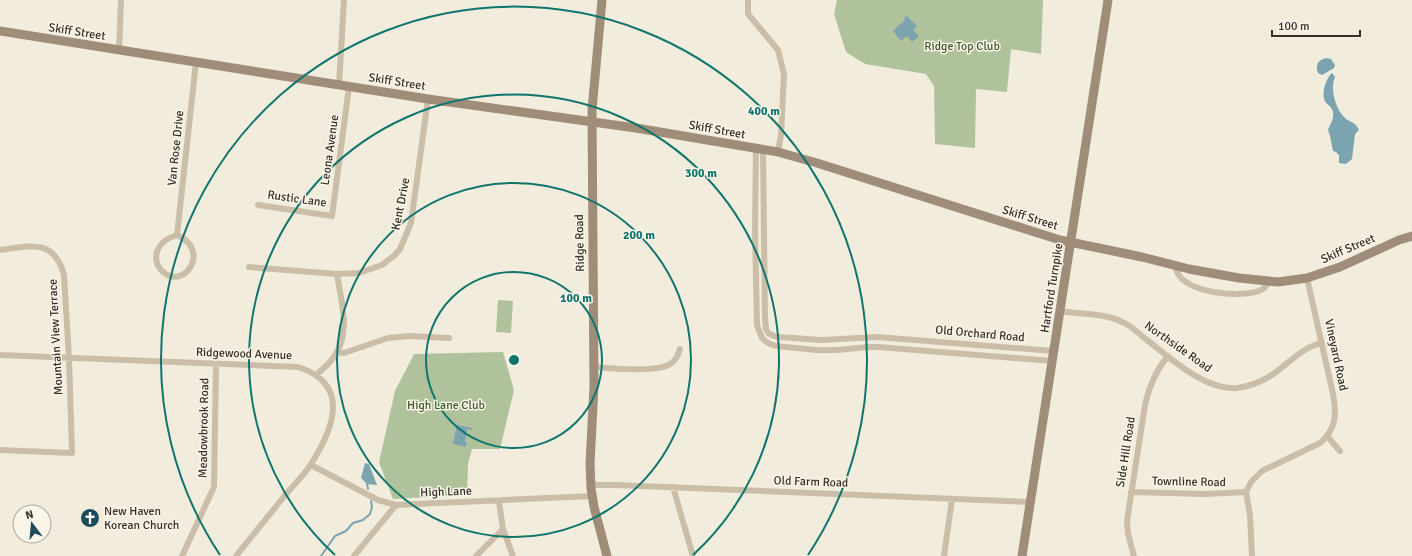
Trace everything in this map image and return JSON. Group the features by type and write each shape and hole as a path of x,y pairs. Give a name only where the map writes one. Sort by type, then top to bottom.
{"main road":[{"name":"Ridge Road","path":"602,0 591,121 593,367 591,485 597,521 607,556"},
{"name":"Hartford Turnpike","path":"1022,556 1108,0"},
{"name":"Skiff Street","path":"0,31 428,99 591,121 778,152 818,163 1039,234 1176,266 1218,274 1268,281 1286,281 1307,278 1340,267 1399,240 1412,236"}],"street":[{"path":"119,51 121,0"},
{"path":"339,85 344,0"},
{"path":"748,0 748,14 778,50 784,74 781,136 778,152"},
{"name":"Van Rose Drive","path":"178,235 196,62"},
{"name":"Leona Avenue","path":"332,216 349,86"},
{"name":"Kent Drive","path":"249,267 337,274 359,273 372,270 382,265 395,255 400,249 411,223 428,99"},
{"path":"759,149 764,249 765,317 766,329 770,334 766,341 762,338 757,325 756,249 759,149"},
{"name":"Rustic Lane","path":"258,205 332,216"},
{"path":"178,235 190,245 194,252 194,259 192,266 187,272 180,276 173,276 166,274 160,269 156,255 158,248 163,242 178,235"},
{"name":"Mountain View Terrace","path":"0,250 36,246 50,250 58,259 64,275 69,358 72,453 0,450"},
{"path":"756,249 764,249"},
{"path":"1176,266 1177,274 1189,284 1214,291 1240,294 1253,292 1263,289 1268,281"},
{"path":"316,375 327,365 337,352 344,334 344,323 337,274"},
{"name":"Vineyard Road","path":"1246,492 1254,478 1262,471 1320,443 1327,436 1335,418 1336,407 1307,278"},
{"name":"Northside Road","path":"1060,311 1105,317 1122,322 1200,379 1221,387 1234,388 1250,385 1263,380 1308,348 1322,343"},
{"name":"Old Orchard Road","path":"770,334 778,337 821,340 869,336 1053,351"},
{"path":"337,352 344,353 388,338 416,336 449,338"},
{"path":"868,347 869,336"},
{"path":"904,339 904,350"},
{"name":"Old Orchard Road","path":"766,341 776,346 816,350 868,347 1052,361"},
{"path":"593,367 657,369 672,363 676,359 680,349"},
{"name":"Ridgewood Avenue","path":"0,355 298,367 316,375 329,391 334,406 333,416 326,438 311,465 236,556"},
{"name":"Side Hill Road","path":"1134,556 1128,534 1127,521 1144,405 1148,391 1156,374 1168,356"},
{"name":"Meadowbrook Road","path":"182,556 214,487 216,364"},
{"path":"1327,436 1340,451"},
{"name":"High Lane","path":"311,465 378,500 396,505 499,502 592,496"},
{"name":"Old Farm Road","path":"591,485 1030,502"},
{"path":"673,487 694,556"},
{"name":"Townline Road","path":"1131,492 1212,494 1246,492"},
{"path":"1246,492 1250,515 1252,556"},
{"path":"944,556 952,499"},
{"path":"499,502 503,529 513,556"},
{"path":"354,556 396,505"},
{"path":"476,556 503,529"}],"green space":[{"name":"Ridge Top Club","path":"837,0 1043,0 1041,54 1011,49 1007,92 976,89 975,148 935,144 934,86 926,74 865,64 846,52 834,14"},
{"path":"498,300 513,301 511,333 496,332"},
{"name":"High Lane Club","path":"503,352 514,390 500,449 472,449 468,464 467,495 393,499 379,462 395,391 414,354"}],"water":[{"path":"907,16 917,26 913,30 919,36 912,42 907,36 901,41 893,31 905,20 904,18"},
{"path":"1326,58 1331,59 1335,65 1334,68 1322,75 1318,73 1317,65 1321,60"},
{"path":"1332,73 1335,77 1333,92 1338,108 1344,117 1355,124 1359,130 1355,134 1352,159 1346,164 1339,163 1339,155 1333,151 1328,130 1333,112 1324,100 1324,92 1326,83"},
{"path":"457,425 472,428 472,430 467,429 465,442 467,443 466,447 453,444"},
{"path":"365,463 369,464 377,485 367,484 361,478"}],"waterway":[{"path":"367,484 368,489"},
{"path":"321,556 335,536 346,531 353,523 363,520 370,514 372,507 371,501"}],"place":[{"name":"New Haven Korean Church","path":"90,518"}]}
